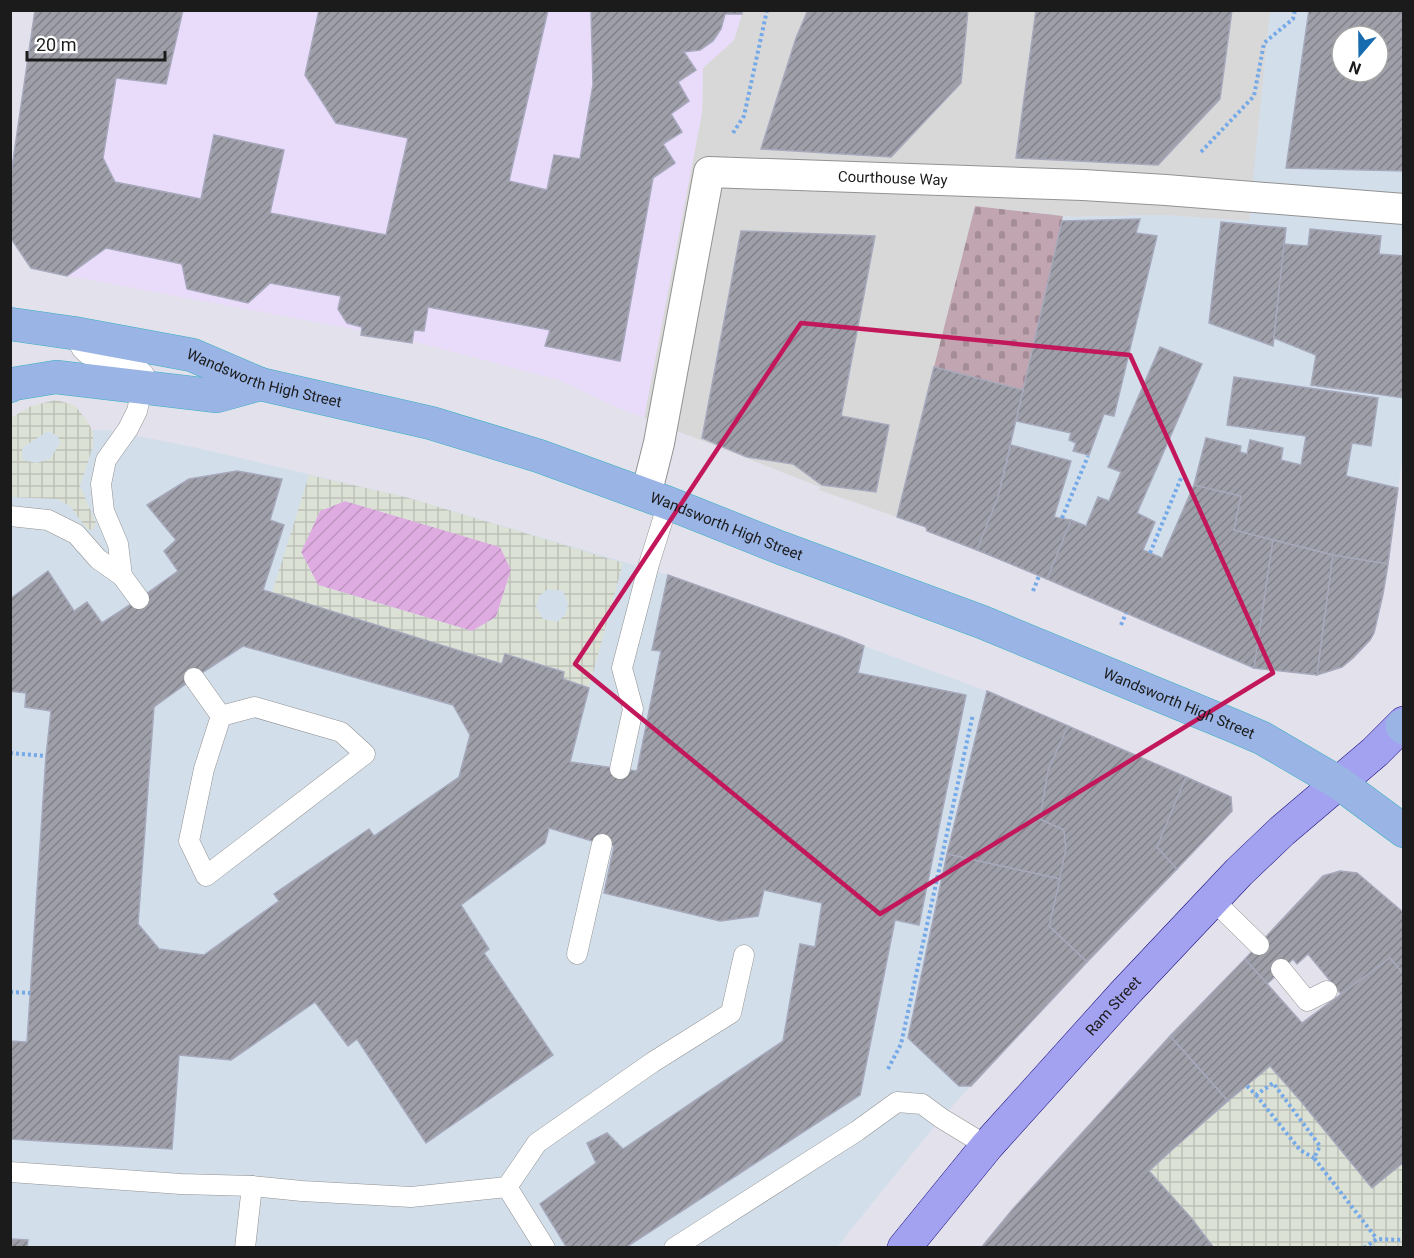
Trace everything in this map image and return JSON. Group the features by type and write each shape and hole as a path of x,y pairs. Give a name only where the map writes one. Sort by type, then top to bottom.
{"highway":[{"name":"Wandsworth High Street","path":"10,324 192,355 260,384 431,423 539,456 982,622 1262,738 1340,783 1404,831"},
{"path":"10,386 56,377 217,396 260,384"}],"main road":[{"name":"Ram Street","path":"904,1248 987,1146 1103,1017 1239,872 1282,831 1403,726"}],"street":[{"name":"Courthouse Way","path":"709,172 1083,185 1404,209"},
{"path":"657,499 659,443 709,172"}],"lane":[{"path":"73,333 87,354 135,366 145,376 137,411 128,429 106,460 101,483 104,511 118,544 122,576"},
{"path":"620,769 633,709 622,668 649,564 657,499"},
{"path":"10,516 48,520 76,534 98,559 122,576 139,599"},
{"path":"194,678 221,716"},
{"path":"255,707 341,732 366,754 206,876 189,841 204,769 221,716 255,707"},
{"path":"577,954 602,844"},
{"path":"1213,900 1259,945"},
{"path":"10,1172 411,1197 507,1187 537,1143 653,1062 731,1013 744,955"},
{"path":"1281,969 1307,1001 1327,991"},
{"path":"674,1248 857,1131 897,1102 922,1104 987,1146"},
{"path":"245,1248 252,1186"},
{"path":"507,1187 545,1248"}],"path":[{"path":"709,172 744,116 767,10"},
{"path":"1166,190 1254,96 1264,43 1293,19 1294,10"},
{"path":"1062,518 1088,456"},
{"path":"1150,553 1181,478"},
{"path":"1033,591 1039,576"},
{"path":"1121,625 1126,613"},
{"path":"886,1073 901,1044 973,714"},
{"path":"10,753 46,756"},
{"path":"10,992 30,993"},
{"path":"1256,1095 1273,1083 1320,1146 1314,1158"},
{"path":"1247,1086 1300,1150 1314,1158 1377,1239"},
{"path":"1365,1248 1377,1239 1404,1240"}],"highlighted area":[{"path":"801,323 1130,355 1273,673 880,914 575,664"}],"shaded area":[{"path":"43,11 743,11 734,40 703,68 702,112 644,418 559,380 401,338 32,269 11,237"},
{"path":"743,11 1270,11 1250,221 1163,215 1072,217 975,206 897,517 819,490 820,487 644,418 702,113 703,68 734,40"},
{"path":"1270,11 1403,11 1403,454 1383,594 1374,633 1364,647 1342,667 1317,675 1253,669 1032,572 897,517 975,206 1072,217 1163,215 1249,221"},
{"path":"56,400 74,405 93,432 93,446 80,486 96,523 93,530 87,529 70,506 57,499 11,497 11,418 31,406","holes":["48,431 58,436 60,443 50,459 36,463 23,460 22,448"]},
{"path":"107,430 198,448 409,498 668,575 987,691 1231,797 1232,811 1087,962 936,904 908,1038 959,1086 971,1086 941,1118 837,1247 11,1248 10,474 22,448 48,431"},
{"path":"309,475 409,498 623,563 589,688 563,679 564,671 505,654 501,664 272,593","holes":["345,501 500,547 511,570 496,617 472,631 318,585 301,552 320,511","548,589 563,591 568,604 566,614 557,622 543,619 536,607 539,596"]},
{"path":"345,501 501,547 511,570 496,617 472,631 318,585 301,552 320,511"},
{"path":"1270,1066 1372,1188 1403,1162 1403,1247 1214,1247 1149,1171"}],"green space":[{"path":"975,206 1063,216 1023,390 934,367"}],"building":[{"path":"35,10 183,10 166,84 116,78 103,158 115,182 201,199 214,135 284,150 270,213 386,235 408,138 336,123 305,75 319,10 548,10 509,181 547,190 554,155 580,159 593,85 591,10 742,10 742,14 725,14 721,29 713,41 700,50 684,52 696,70 678,82 689,101 671,114 682,132 663,144 675,163 653,178 620,361 545,346 550,330 428,307 424,331 414,330 412,343 361,335 362,327 347,323 338,309 341,296 270,283 248,303 187,289 182,264 106,248 67,276 31,268 10,237 10,181"},
{"path":"808,10 968,10 961,83 891,157 761,149 796,38"},
{"path":"1036,10 1232,10 1220,99 1158,165 1016,158"},
{"path":"1309,10 1404,10 1404,171 1286,168"},
{"path":"1140,219 1136,233 1157,236 1114,416 1104,414 1089,455 1073,451 1076,443 1069,440 1071,433 1016,421 1062,221"},
{"path":"1221,222 1286,228 1273,346 1209,323"},
{"path":"1310,229 1381,236 1379,254 1404,256 1404,398 1311,385 1316,355 1274,338 1284,244 1308,246"},
{"path":"741,231 875,236 841,416 889,425 876,492 822,485 793,464 747,457 702,438"},
{"path":"1160,347 1202,364 1137,513 1155,522 1143,550 1162,558 1194,485 1241,496 1234,530 1273,540 1254,668 1047,579 1071,520 1086,526 1098,497 1109,501 1121,472 1108,467"},
{"path":"934,367 1023,390 998,497 977,550 927,531 926,527 897,517"},
{"path":"1234,377 1378,398 1371,446 1352,443 1346,476 1398,488 1388,564 1333,555 1234,530 1241,496 1194,485 1206,438 1241,446 1240,452 1247,454 1250,440 1283,448 1281,460 1301,465 1306,436 1227,425"},
{"path":"1011,445 1071,461 1054,517 1071,520 1047,579 977,550 998,497"},
{"path":"237,471 282,479 270,520 284,525 263,590 502,664 505,654 564,672 563,679 589,688 570,762 637,771 661,651 652,650 668,575 864,646 858,673 966,695 919,925 895,920 860,1095 625,1248 567,1248 540,1204 596,1163 587,1143 607,1133 623,1149 783,1041 800,944 815,947 822,903 764,890 758,916 720,921 604,893 614,846 549,828 545,843 461,905 489,949 484,953 553,1055 426,1143 357,1039 348,1046 315,1002 231,1060 179,1055 172,1149 10,1139 10,1041 27,1042 51,711 25,707 26,693 10,691 10,599 48,571 74,611 87,602 102,623 139,599 178,571 164,551 176,540 147,505 189,479","holes":["243,646 453,705 470,735 459,777 374,836 369,829 274,894 279,901 204,955 159,949 138,924 154,707 194,678"]},
{"path":"1273,540 1333,555 1317,675 1254,668"},
{"path":"1333,555 1388,564 1374,633 1370,640 1342,667 1317,675"},
{"path":"987,691 1068,726 1048,771 1040,819 1064,830 1066,849 1060,879 947,854"},
{"path":"1068,726 1186,777 1157,847 1177,869 1087,962 1049,926 1066,849 1064,830 1040,819 1048,771"},
{"path":"1186,777 1231,797 1232,811 1177,869 1157,847"},
{"path":"947,854 1060,879 1049,926 1087,962 971,1086 959,1086 908,1038"},
{"path":"1340,871 1357,873 1404,913 1404,975 1390,958 1341,994 1308,954 1297,964 1293,959 1267,984 1245,959 1323,876"},
{"path":"1390,958 1404,975 1404,1162 1372,1188 1270,1066 1228,1101 1170,1036 1245,959 1302,1023"},
{"path":"1170,1036 1228,1101 1149,1171 1192,1219 1214,1248 981,1248 1012,1210"},
{"path":"10,1239 28,1240 27,1248 10,1248"}]}
